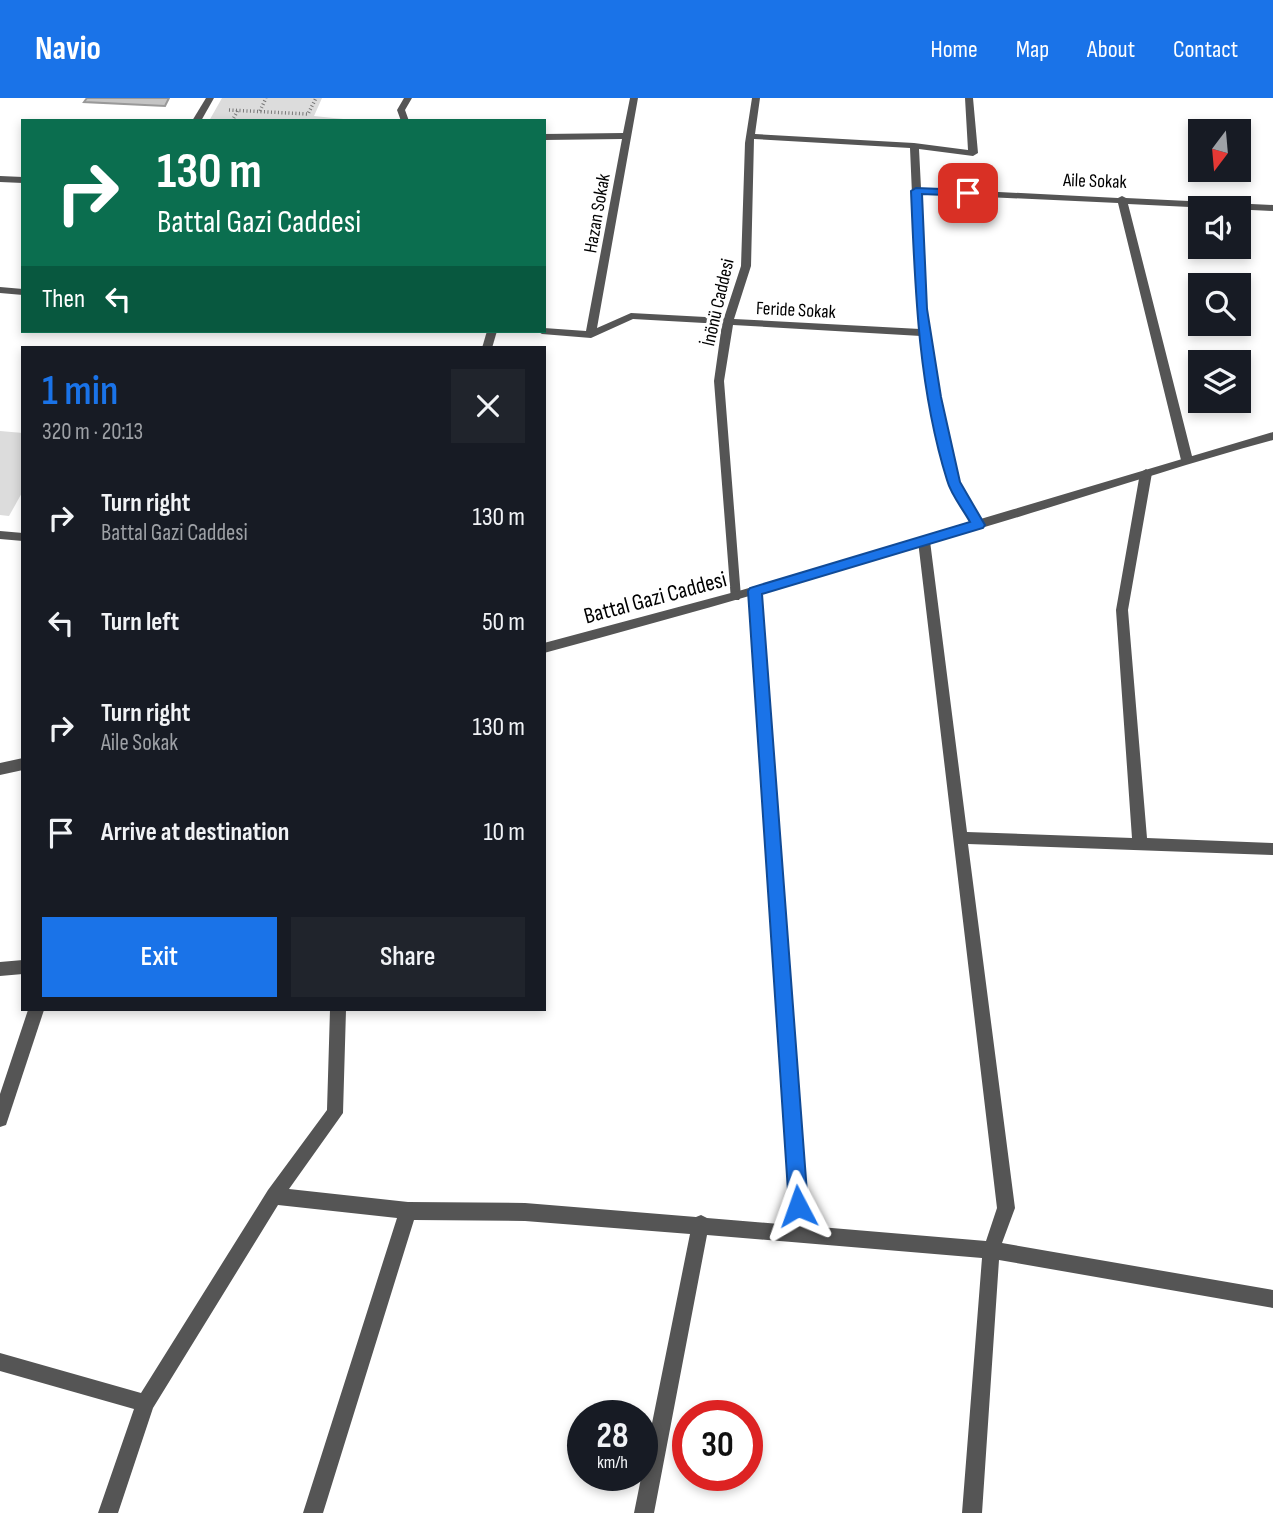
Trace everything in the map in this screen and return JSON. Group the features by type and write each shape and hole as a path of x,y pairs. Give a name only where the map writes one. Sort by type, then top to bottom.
{"street":[{"path":"197,119 210,98"},
{"path":"404,119 401,110 408,98"},
{"name":"Hazan Sokak","path":"591,335 634,98"},
{"name":"İnönü Caddesi","path":"735,597 719,381 728,322 746,266 750,136 756,98"},
{"path":"750,136 914,146 973,153 970,98"},
{"path":"546,137 628,136"},
{"path":"914,146 922,309 935,397 954,482 978,525"},
{"path":"0,179 21,180"},
{"name":"Aile Sokak","path":"916,191 1273,208"},
{"path":"1122,199 1187,460"},
{"path":"0,290 21,292"},
{"name":"Feride Sokak","path":"591,335 631,316 926,333"},
{"path":"546,331 591,335"},
{"name":"Battal Gazi Caddesi","path":"546,647 735,597 1187,460 1272,438"},
{"path":"1140,844 1122,610 1146,473"},
{"path":"0,535 21,537"},
{"path":"924,541 1006,1208 991,1250 972,1513"},
{"path":"755,591 800,1233"},
{"path":"0,769 21,764"},
{"path":"961,838 1273,849"},
{"path":"0,969 21,967"},
{"path":"0,1119 36,1011"},
{"path":"108,1513 145,1403 274,1196 334,1113 338,1011"},
{"path":"274,1196 408,1211 525,1212 701,1224 991,1250 1273,1299"},
{"path":"313,1513 408,1211"},
{"path":"645,1513 701,1224"},
{"path":"0,1362 145,1403"}],"path":[{"path":"260,111 266,98"},
{"path":"309,119 308,114 316,98"},
{"path":"204,108 308,114"},
{"path":"233,119 238,110"},
{"path":"279,119 283,112"}],"shaded area":[{"path":"222,98 322,98 314,116 343,119 210,119"},
{"path":"0,431 21,433 21,495 9,516 0,515"}],"building":[{"path":"87,98 169,98 165,106 84,102"}],"route":[{"path":"798,1206 755,591 978,525 954,482 935,397 922,309 916,191 968,193"}]}
